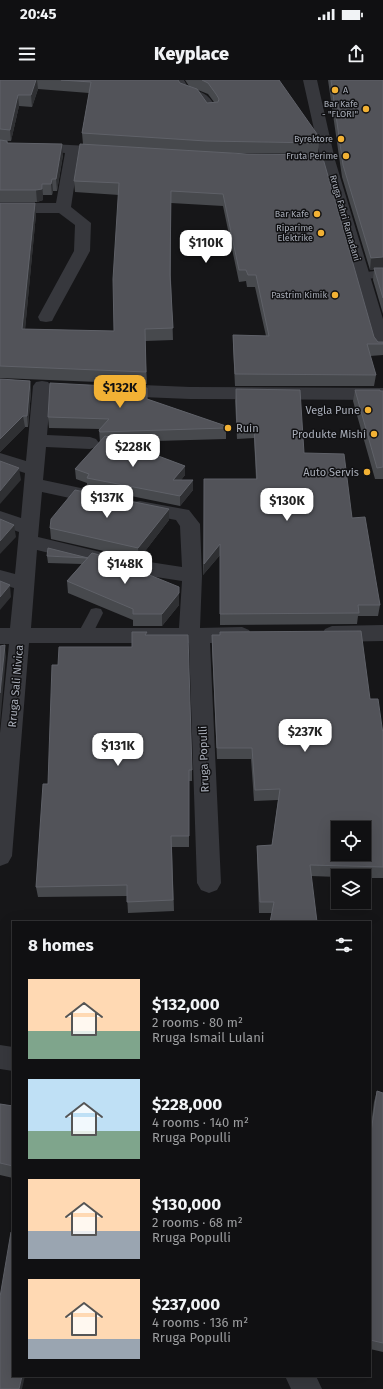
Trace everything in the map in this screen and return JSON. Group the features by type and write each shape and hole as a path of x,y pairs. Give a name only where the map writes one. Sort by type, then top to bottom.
{"street":[{"name":"Rruga Fahri Ramadani","path":"310,80 328,160 362,276 380,330 383,348"},
{"path":"18,146 118,151"},
{"path":"63,208 72,148"},
{"name":"Rruga Fahri Ramadani","path":"283,161 328,160"},
{"path":"0,208 63,208 83,223 82,251 46,317"},
{"name":"Rruga Sali Nivica","path":"0,848 6,735 20,637 43,386"},
{"path":"104,389 190,393 383,394"},
{"path":"38,442 90,444"},
{"path":"0,458 25,467 35,476"},
{"name":"Rruga Populli","path":"35,476 182,515 190,524 194,635 208,883"},
{"path":"0,518 19,525 30,533 130,566 192,576"},
{"path":"0,577 12,581 25,581"},
{"path":"314,634 383,633"},
{"path":"20,637 260,635"},
{"name":"Rruga Sali Nivica","path":"0,636 20,637"},
{"path":"0,1057 12,1059"},
{"path":"301,1377 307,1389"}],"lane":[{"path":"179,80 185,91 203,95 210,103 212,111"},
{"name":"Rruga Fahri Ramadani","path":"362,276 383,274"},
{"path":"84,637 96,613"}],"building":[{"path":"0,80 36,80 31,95 18,95 10,130 0,129"},
{"path":"61,80 178,80 180,83 197,89 207,103 218,102 219,99 208,83 202,80 279,80 317,134 319,143 206,141 82,133 91,82"},
{"path":"331,80 383,80 383,257 371,258 343,165"},
{"path":"0,140 7,141 7,143 62,144 56,179 52,179 51,184 42,184 42,189 0,190"},
{"path":"80,144 247,154 322,155 374,337 378,342 383,342 383,344 367,344 376,375 235,374 233,335 269,336 256,275 248,275 246,270 239,270 223,194 171,191 170,275 173,328 145,329 146,372 0,366 0,203 35,203 22,329 114,331 113,279 119,183 74,181"},
{"path":"374,268 383,268 383,298"},
{"path":"0,379 30,381 27,416 23,416 0,439"},
{"path":"50,383 147,388 147,399 226,426 226,428 100,432 99,430 109,419 48,417"},
{"path":"236,389 300,390 304,453 344,454 352,518 365,517 380,605 358,605 359,613 220,614 220,544 204,564 204,479 257,479 254,427 237,428"},
{"path":"355,390 383,391 383,467 377,468"},
{"path":"105,436 185,466 173,480 193,480 180,496 87,478 89,474 75,469"},
{"path":"0,461 19,468 0,491"},
{"path":"75,490 169,509 138,548 50,528 51,519"},
{"path":"0,519 14,525 0,541"},
{"path":"48,548 88,558 47,556"},
{"path":"92,553 127,562 125,565 179,587 179,593 162,614 133,614 133,609 67,581"},
{"path":"0,581 10,585 0,597"},
{"path":"361,631 370,699 378,699 383,734 383,867 310,865 317,921 270,921 274,902 260,902 257,846 272,845 280,789 255,790 252,748 217,748 212,635 220,635 220,632"},
{"path":"132,632 147,632 145,635 188,635 192,770 189,770 189,836 171,836 173,900 127,902 127,885 36,887 43,784 48,784 52,665 58,665 59,647 132,647"},
{"path":"5,645 0,693 0,646"},
{"path":"377,1091 383,1093 383,1343 371,1340 371,1132"},
{"path":"0,1104 12,1106 12,1166 0,1163"},
{"path":"11,1232 12,1377 22,1377 19,1389 0,1389 0,1297"}],"place":[{"name":"A","path":"335,90"},
{"name":"Bar Kafe - \"FLORI\"","path":"366,109"},
{"name":"Byrektore","path":"341,139"},
{"name":"Fruta Perime","path":"346,156"},
{"name":"Bar Kafe","path":"317,214"},
{"name":"Riparime Elektrike","path":"321,233"},
{"name":"Pastrim Kimik","path":"335,295"},
{"name":"Vegla Pune","path":"368,410"},
{"name":"Ruin","path":"228,428"},
{"name":"Produkte Mishi","path":"374,434"},
{"name":"Auto Servis","path":"367,472"}]}
